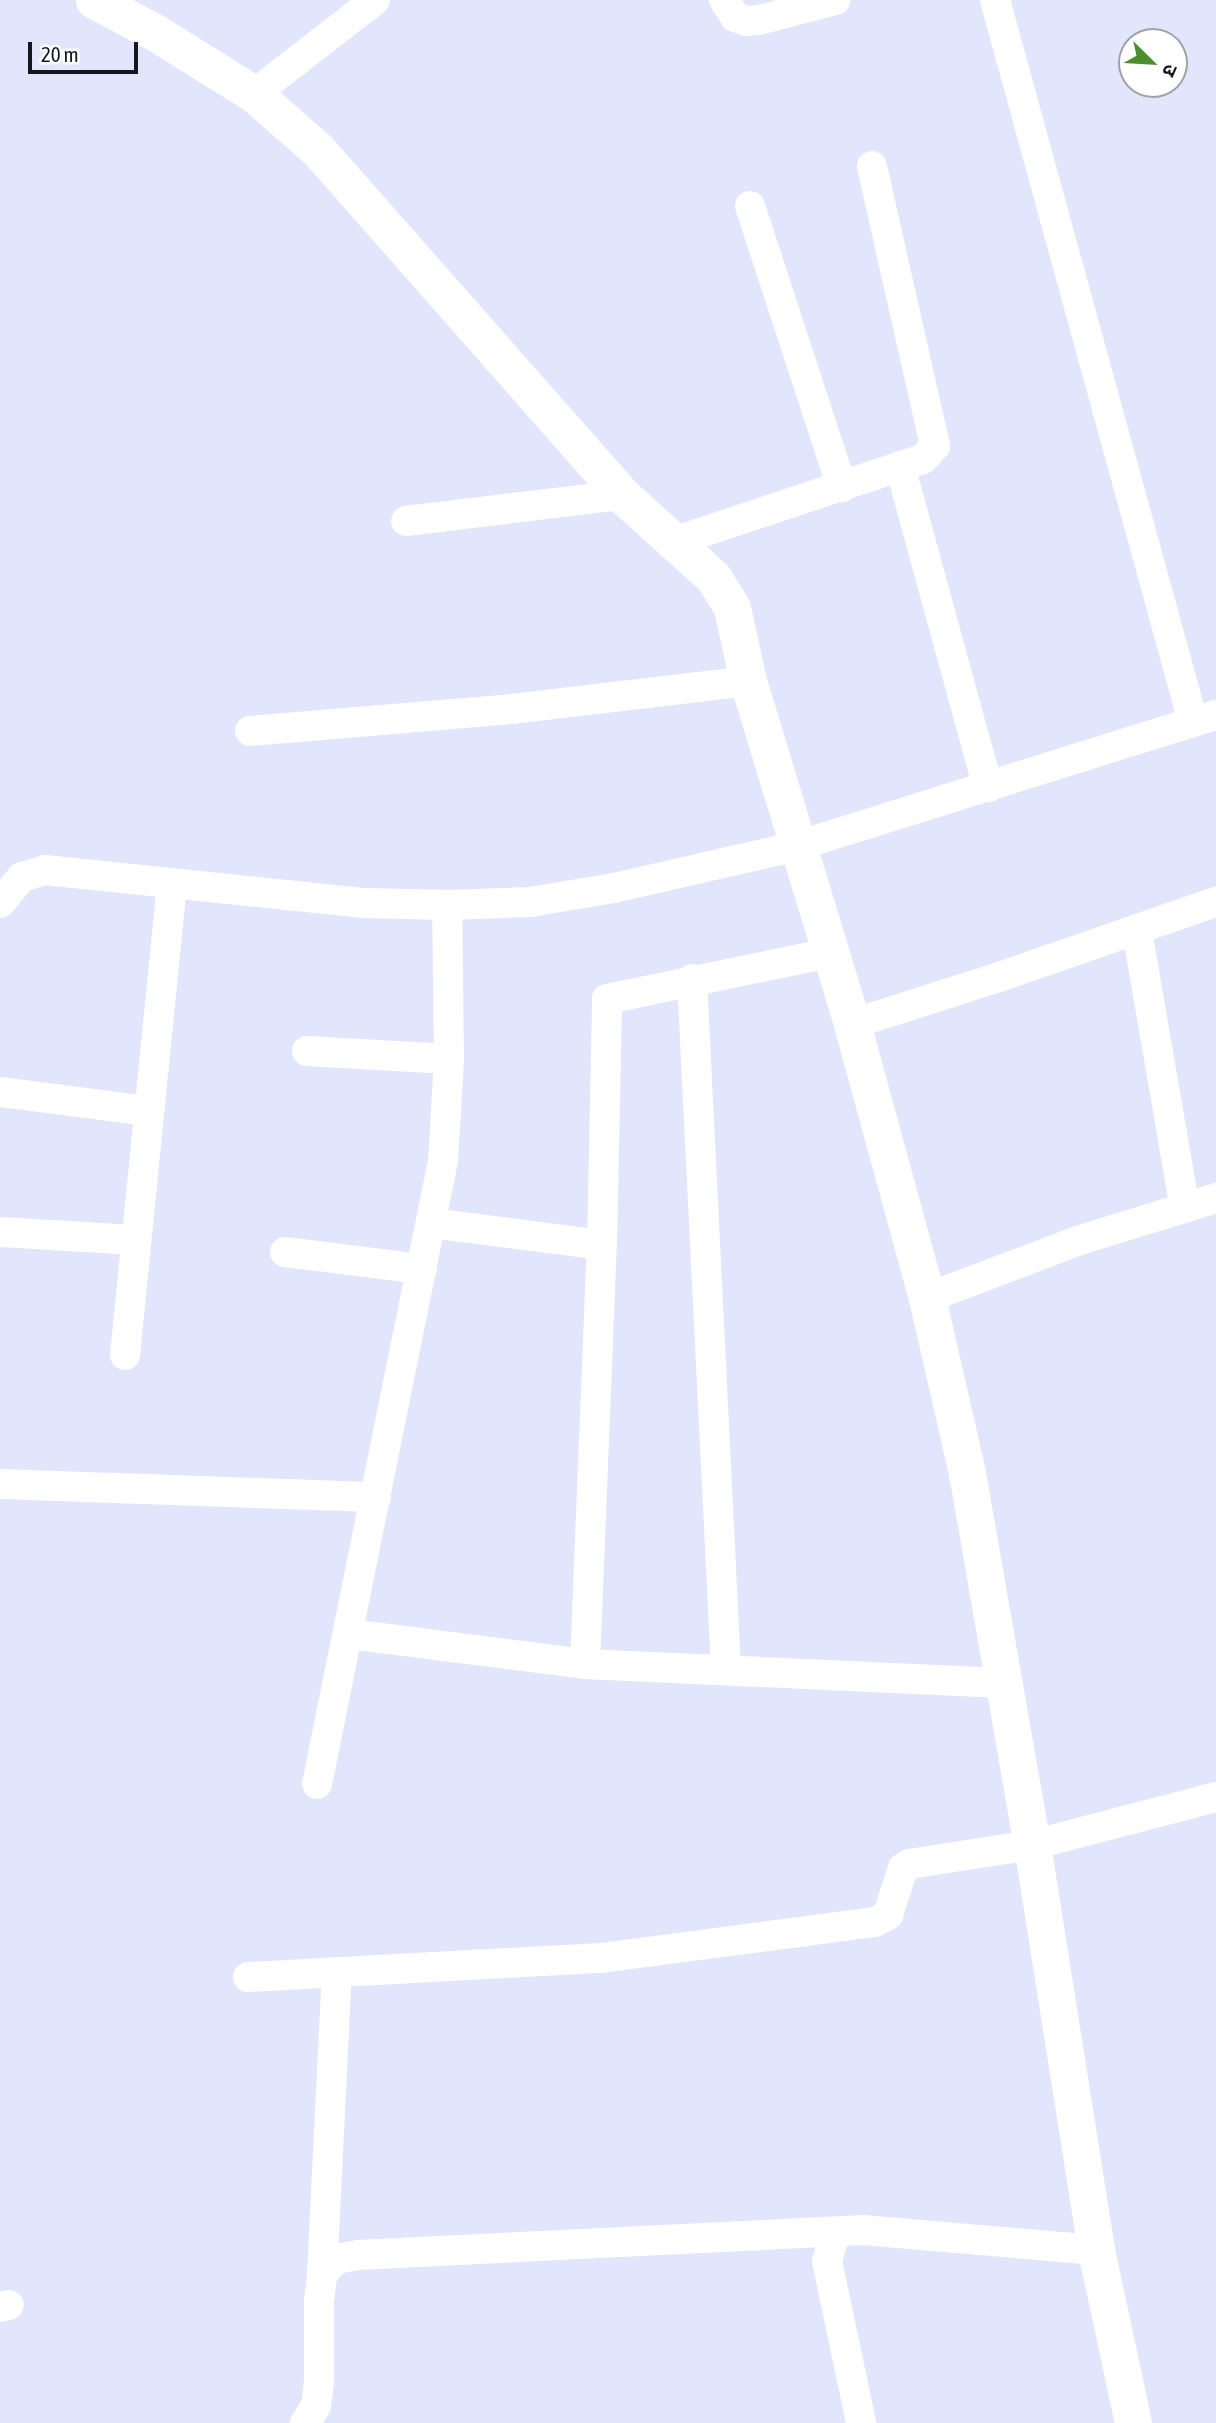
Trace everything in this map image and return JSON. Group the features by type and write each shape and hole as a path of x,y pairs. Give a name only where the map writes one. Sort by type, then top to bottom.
{"street":[{"path":"94,0 156,33 254,94 318,150 622,495 713,577 732,608 748,681 852,1024 927,1298 967,1473 1032,1845 1096,2250 1133,2423"},
{"path":"254,94 375,0"},
{"path":"724,0 735,17 746,21 760,20 835,0"},
{"path":"0,903 22,877 45,870 367,903 447,905 530,902 614,888 797,846 1205,719 995,0"},
{"path":"676,541 842,487 922,459 930,453 935,438 872,166"},
{"path":"750,206 842,487"},
{"path":"900,466 988,787"},
{"path":"406,521 622,495"},
{"path":"250,731 511,709 748,681"},
{"path":"125,1355 172,884"},
{"path":"852,1024 1137,931 1216,902"},
{"path":"317,1783 443,1161 449,1059 447,905"},
{"path":"1137,931 1185,1208"},
{"path":"584,1664 601,1245 607,999 692,979 829,953"},
{"path":"692,979 726,1670"},
{"path":"307,1051 449,1059"},
{"path":"0,1092 149,1111"},
{"path":"927,1298 1077,1241 1216,1198"},
{"path":"431,1223 601,1245"},
{"path":"0,1232 136,1240"},
{"path":"285,1252 422,1269"},
{"path":"0,1484 376,1497"},
{"path":"348,1634 584,1664 1003,1683"},
{"path":"248,1977 601,1958 876,1922 888,1915 903,1868 909,1864 1032,1845 1216,1797"},
{"path":"304,2423 316,2406 319,2381 318,2301 322,2275 337,1972"},
{"path":"322,2275 336,2259 358,2255 863,2230 1096,2250"},
{"path":"835,2232 827,2261 861,2423"}]}
